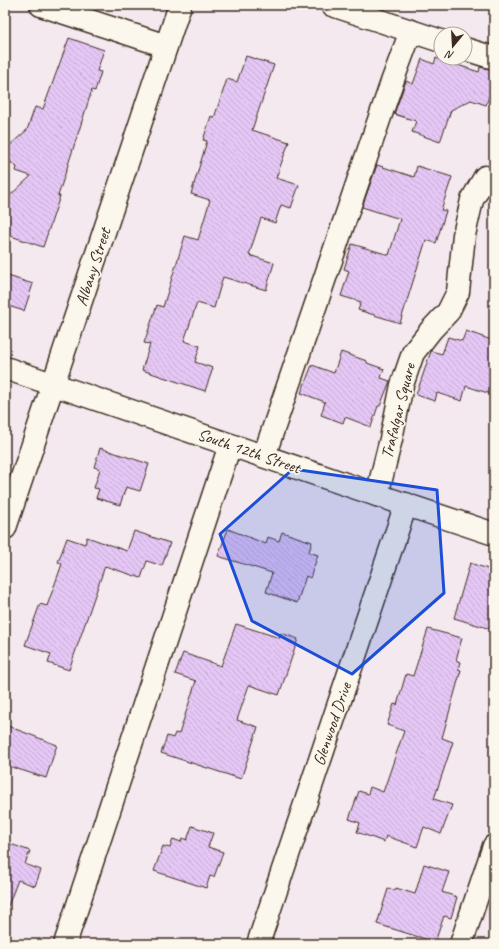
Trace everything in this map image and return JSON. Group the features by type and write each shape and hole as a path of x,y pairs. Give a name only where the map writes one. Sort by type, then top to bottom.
{"street":[{"path":"41,5 166,46"},
{"name":"Albany Street","path":"5,528 180,5"},
{"path":"332,5 433,38"},
{"path":"264,456 392,82 411,31"},
{"path":"473,51 494,58"},
{"name":"Trafalgar Square","path":"377,495 391,439 402,385 413,353 431,330 448,312 458,292 464,235 472,200 485,177"},
{"name":"South 12th Street","path":"5,368 494,534"},
{"path":"65,944 230,445"},
{"name":"Glenwood Drive","path":"258,944 406,504"},
{"path":"461,944 494,846"}],"highlighted area":[{"path":"293,469 437,490 444,593 352,674 252,621 220,534"}],"building":[{"path":"69,38 104,50 97,71 101,72 95,91 92,90 43,247 5,234 5,200 31,176 16,171 17,167 11,163 8,154 10,145 27,130 35,107 43,109"},
{"path":"246,56 274,65 252,130 289,142 276,178 299,185 291,208 281,205 275,223 261,218 249,255 274,263 266,290 223,277 214,308 197,303 184,341 200,346 195,362 213,368 205,391 142,370 150,344 144,343 157,305 163,307 185,236 198,240 210,200 191,194 207,141 203,140 211,116 214,118 227,79 237,82"},
{"path":"422,59 433,64 433,66 461,66 479,72 480,67 494,70 494,82 486,105 471,100 451,110 440,142 412,132 416,121 394,114 406,81 413,84"},
{"path":"377,165 414,177 417,166 452,177 441,210 446,211 436,243 426,240 400,323 358,310 361,302 341,296 349,271 344,269 352,244 389,255 400,219 362,207"},
{"path":"5,275 33,284 24,311 5,305"},
{"path":"466,331 494,341 494,395 466,386 462,401 437,393 435,401 416,395 431,351 442,354 448,337 462,341"},
{"path":"341,352 384,369 381,378 390,381 380,406 378,406 371,427 345,417 343,423 321,415 325,402 301,393 312,365 334,373"},
{"path":"100,448 149,464 140,491 126,487 120,505 96,498 99,489 94,488 100,469 94,467"},
{"path":"228,529 266,544 268,537 279,541 282,532 312,542 309,552 318,555 310,578 306,576 297,603 266,592 272,573 218,556"},
{"path":"134,531 170,543 162,566 147,561 141,578 105,566 69,670 48,663 51,654 25,645 40,604 47,606 62,564 58,562 67,538 85,544 87,537 127,551"},
{"path":"470,563 494,571 494,630 454,618"},
{"path":"236,624 280,638 281,633 298,639 279,695 249,685 237,720 258,727 241,779 161,753 167,736 173,738 175,733 179,734 196,681 175,674 183,653 221,666"},
{"path":"428,629 462,638 456,660 460,662 458,669 461,670 442,738 453,742 434,799 452,805 441,834 424,827 417,847 386,836 384,842 357,832 360,823 349,819 359,791 368,794 370,787 383,792 404,731 387,725 394,704 397,705 406,674 413,676"},
{"path":"5,725 57,745 46,778 5,765"},
{"path":"192,826 213,833 208,847 223,852 214,877 210,876 206,888 154,871 163,846 170,848 173,839 181,842 182,838 187,840"},
{"path":"5,842 30,851 25,864 41,870 35,886 18,880 6,911 5,911"},
{"path":"424,864 449,872 442,892 457,897 451,918 444,916 435,942 377,924 388,889 395,890 396,888 415,894"}]}
